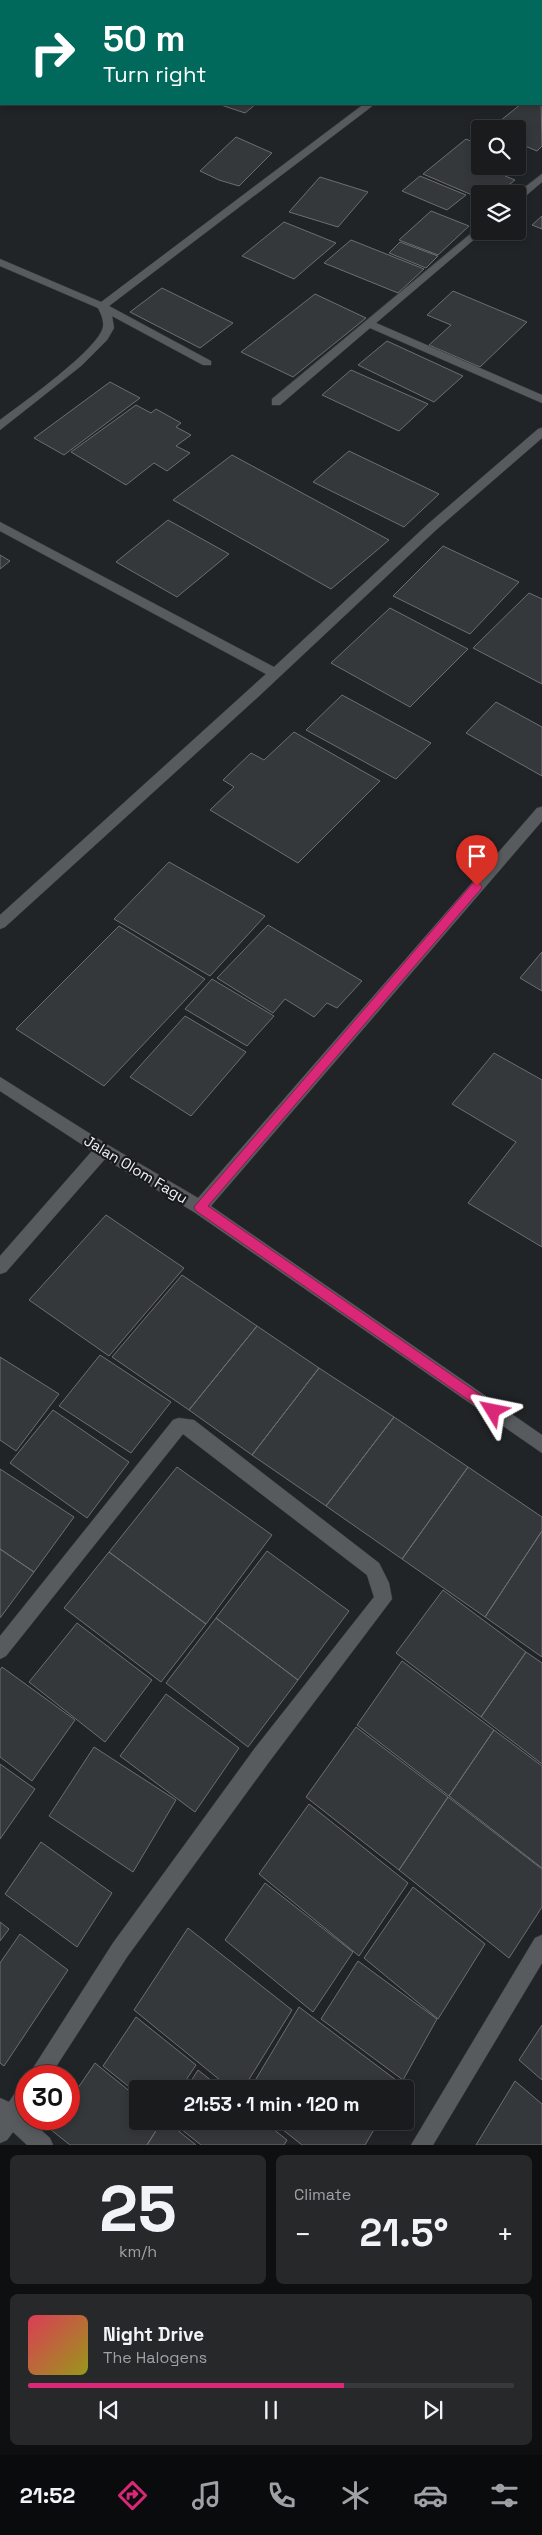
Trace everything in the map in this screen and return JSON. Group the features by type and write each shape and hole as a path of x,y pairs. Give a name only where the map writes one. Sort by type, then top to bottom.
{"street":[{"path":"102,306 369,105"},
{"path":"526,190 542,177"},
{"path":"276,402 471,237"},
{"path":"0,262 102,306 207,364"},
{"path":"0,426 95,348 108,328 107,316 102,306"},
{"path":"368,323 542,399"},
{"path":"0,923 276,673 432,527 542,432"},
{"path":"0,526 276,673"},
{"path":"200,1207 542,812"},
{"name":"Jalan Olom Fagu","path":"0,1083 103,1150 200,1207 542,1445"},
{"path":"0,1267 103,1150"},
{"path":"0,1650 179,1426 188,1426 373,1569 380,1583 383,1599 262,1755 126,1942 45,2065"},
{"path":"421,2145 542,1945"},
{"path":"15,2106 4,2119 43,2145"}],"building":[{"path":"221,105 255,105 245,113"},
{"path":"520,105 541,105 542,146 537,151 526,146 526,120 501,120"},
{"path":"236,137 272,153 239,186 219,180 200,171"},
{"path":"466,139 471,141 471,175 506,175 515,180 509,185 471,185 471,195 423,174"},
{"path":"420,176 466,195 447,210 402,191"},
{"path":"320,177 368,192 338,227 289,212"},
{"path":"431,211 469,226 438,255 399,240"},
{"path":"542,216 542,229 532,225"},
{"path":"284,222 336,243 294,279 242,256"},
{"path":"351,240 424,269 398,293 324,263"},
{"path":"400,242 438,256 426,268 389,253"},
{"path":"162,288 233,323 200,348 130,312"},
{"path":"453,291 527,322 480,367 429,345 451,325 427,315"},
{"path":"315,294 366,318 293,377 241,352"},
{"path":"387,341 463,376 434,402 358,365"},
{"path":"351,370 428,404 399,431 322,395"},
{"path":"110,382 140,398 64,455 34,438"},
{"path":"136,405 151,413 156,409 181,423 176,427 191,435 176,446 190,453 167,471 154,463 126,485 71,452"},
{"path":"349,451 439,494 404,527 313,482"},
{"path":"232,455 389,540 331,589 173,500"},
{"path":"168,520 229,554 177,597 116,562"},
{"path":"443,546 519,582 470,634 393,596"},
{"path":"0,555 10,561 0,569"},
{"path":"529,593 542,599 542,684 473,648"},
{"path":"390,608 468,649 410,707 331,663"},
{"path":"342,695 431,743 396,779 306,730"},
{"path":"496,702 542,727 542,776 466,733"},
{"path":"294,732 380,781 298,863 210,810 234,787 223,780 251,753 264,760"},
{"path":"169,862 265,916 210,976 114,919"},
{"path":"268,925 362,981 337,1008 327,1003 314,1017 285,999 273,1013 217,978"},
{"path":"119,926 205,979 104,1086 16,1029"},
{"path":"542,952 542,991 520,978"},
{"path":"212,979 274,1016 247,1046 185,1009"},
{"path":"185,1016 246,1052 191,1116 130,1077"},
{"path":"494,1053 542,1080 542,1247 468,1203 516,1142 452,1104"},
{"path":"106,1215 184,1268 109,1356 29,1300"},
{"path":"182,1275 257,1326 189,1410 112,1357"},
{"path":"257,1326 319,1368 252,1455 189,1410"},
{"path":"100,1355 171,1402 131,1453 59,1406"},
{"path":"0,1357 59,1394 16,1451 0,1440"},
{"path":"319,1368 394,1417 326,1506 252,1455"},
{"path":"53,1410 129,1462 87,1518 10,1463"},
{"path":"394,1417 468,1467 402,1559 326,1506"},
{"path":"177,1467 272,1535 206,1624 109,1552"},
{"path":"468,1467 542,1517 542,1531 485,1617 402,1559"},
{"path":"0,1469 74,1517 34,1572 0,1549"},
{"path":"542,1531 542,1657 485,1617"},
{"path":"0,1549 34,1572 0,1618"},
{"path":"267,1551 349,1611 298,1680 216,1618"},
{"path":"109,1552 206,1624 161,1682 64,1608"},
{"path":"443,1590 526,1652 481,1717 396,1653"},
{"path":"216,1618 298,1680 248,1747 166,1683"},
{"path":"77,1623 152,1680 105,1742 29,1682"},
{"path":"526,1652 542,1663 542,1764 481,1717"},
{"path":"402,1661 494,1730 449,1796 357,1725"},
{"path":"2,1667 75,1720 32,1781 0,1757 0,1670"},
{"path":"166,1694 239,1748 195,1812 120,1756"},
{"path":"356,1727 448,1797 399,1870 306,1797"},
{"path":"494,1730 542,1766 542,1868 449,1796"},
{"path":"94,1747 176,1800 133,1872 49,1816"},
{"path":"0,1764 35,1789 0,1839"},
{"path":"448,1797 542,1869 542,1907 509,1958 399,1870"},
{"path":"309,1804 408,1883 359,1956 259,1874"},
{"path":"41,1842 112,1893 77,1947 5,1894"},
{"path":"265,1883 353,1952 313,2012 225,1940"},
{"path":"413,1887 485,1944 438,2019 364,1958"},
{"path":"0,1922 9,1929 0,1941"},
{"path":"188,1928 292,2010 249,2080 220,2080 134,2010"},
{"path":"20,1934 68,1970 4,2066 0,2063 0,1963"},
{"path":"358,1961 437,2019 403,2080 321,2019"},
{"path":"299,2007 396,2080 255,2080"},
{"path":"136,2017 196,2065 186,2080 129,2080 129,2087 103,2066"},
{"path":"542,2025 542,2080 519,2060"},
{"path":"95,2063 129,2091 129,2130 156,2130 147,2145 70,2145 51,2130 80,2130 80,2085"},
{"path":"198,2070 211,2080 192,2080"},
{"path":"515,2081 542,2104 542,2145 476,2145"},
{"path":"156,2130 177,2130 196,2145 147,2145"},
{"path":"182,2130 274,2130 287,2140 284,2145 201,2145"},
{"path":"283,2130 374,2130 365,2145 302,2145"}],"route":[{"path":"477,886 200,1207 493,1411"}]}
